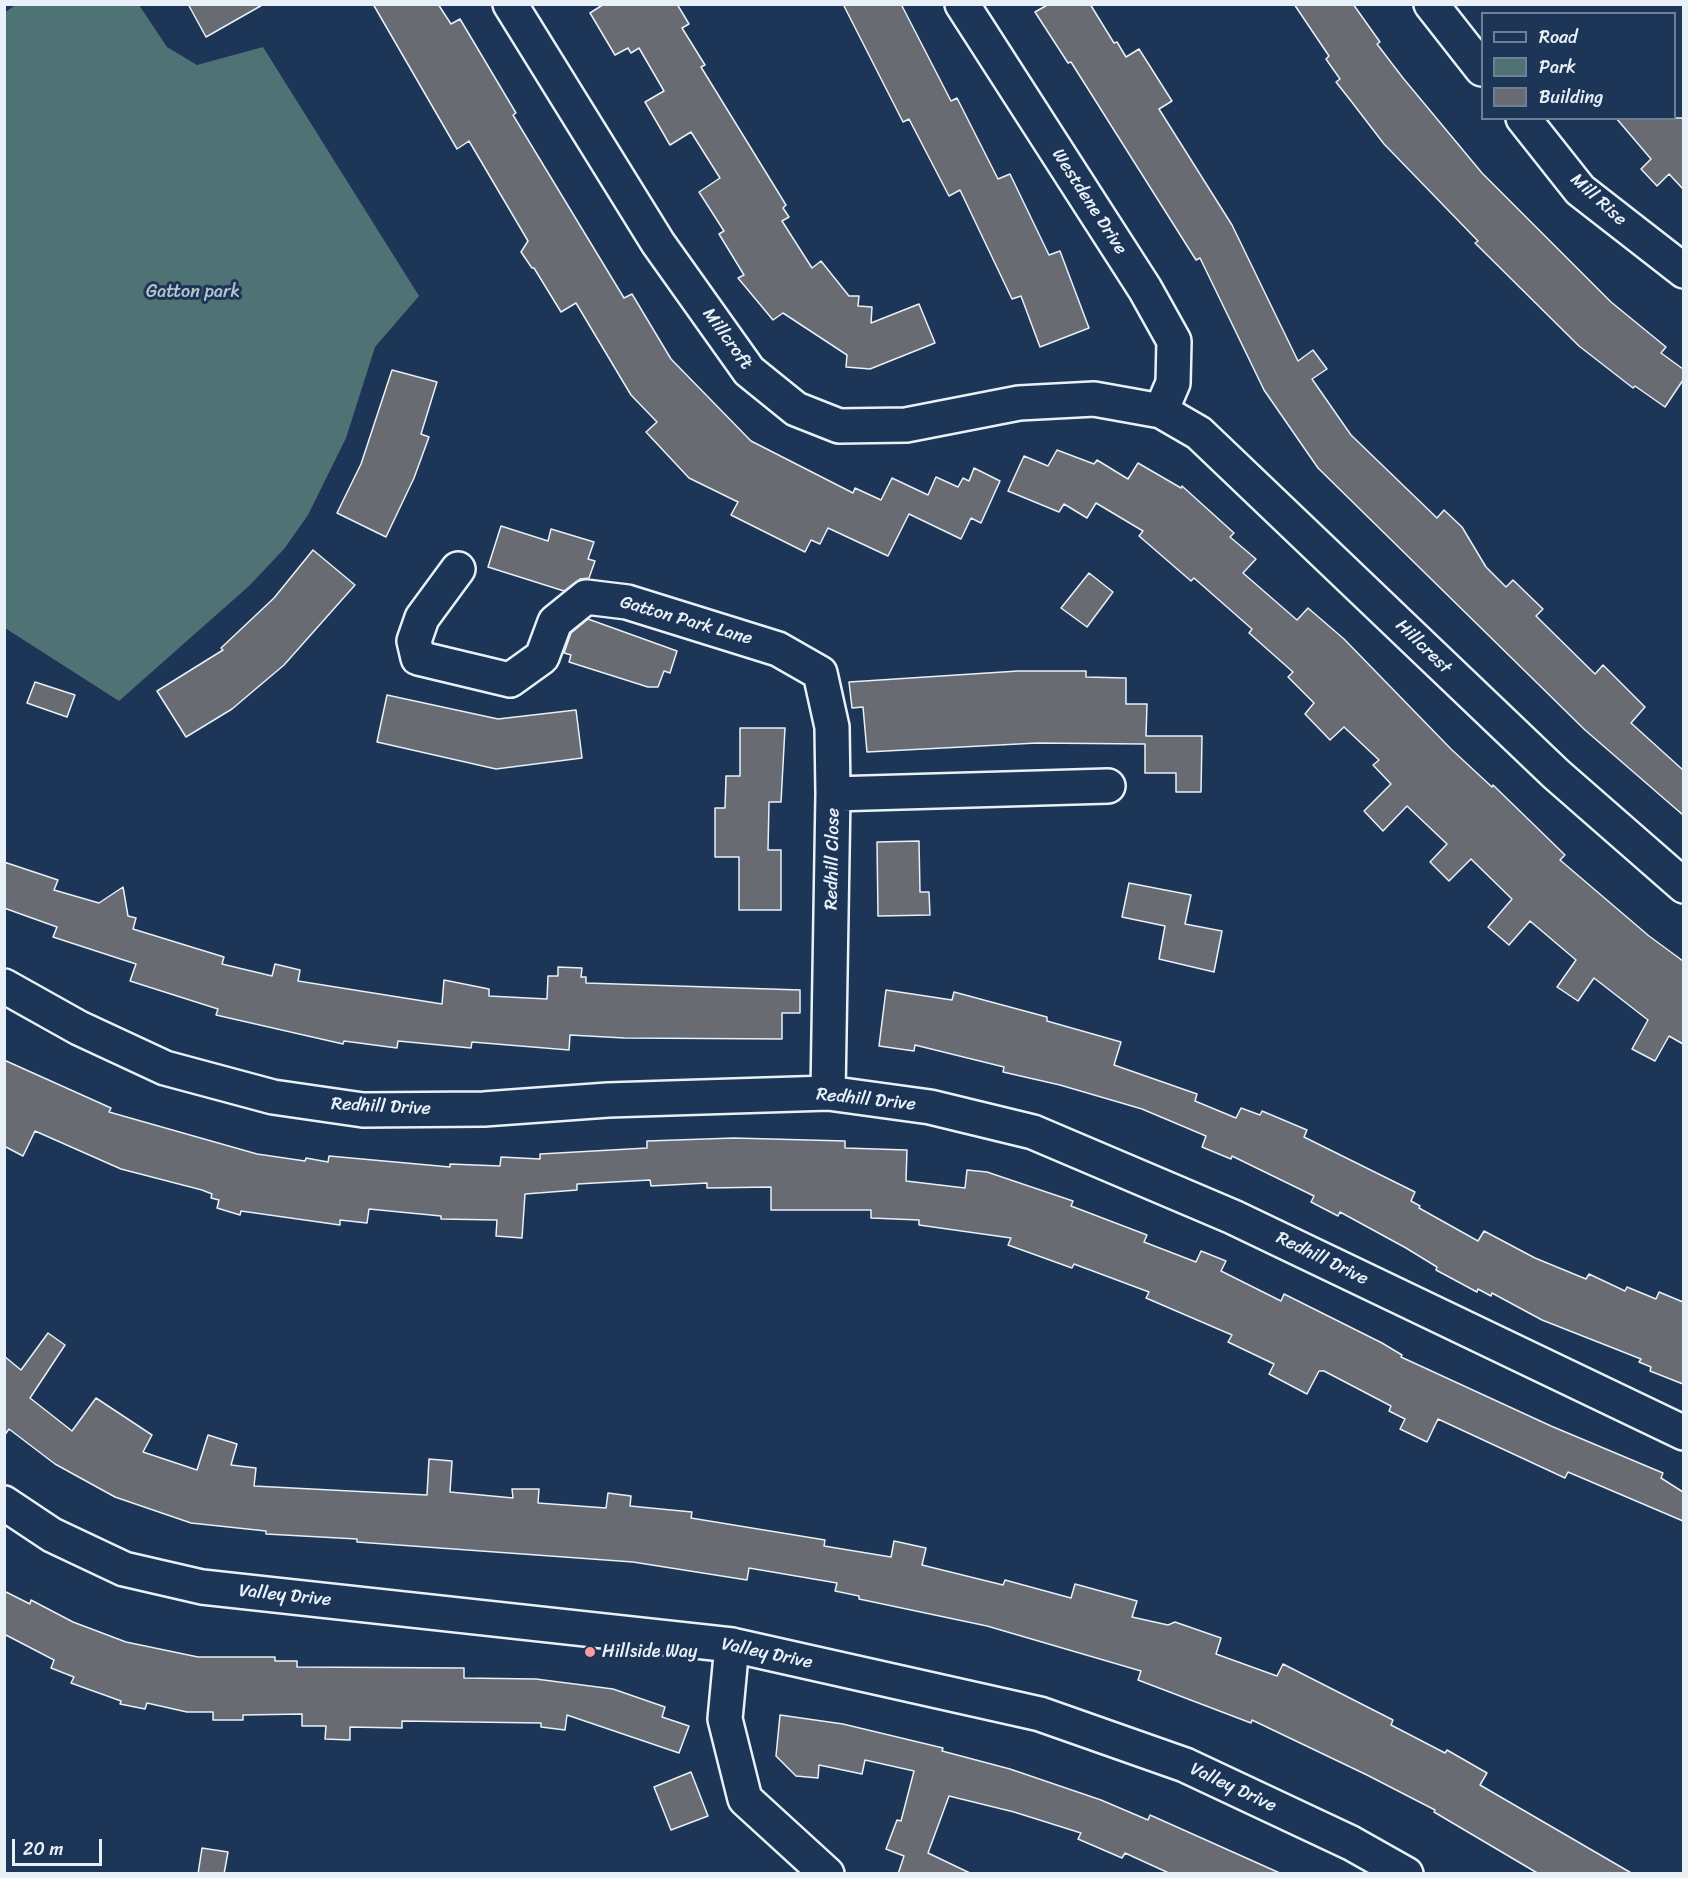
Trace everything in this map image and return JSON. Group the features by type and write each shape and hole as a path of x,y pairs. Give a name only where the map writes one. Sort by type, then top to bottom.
{"street":[{"name":"Millcroft","path":"510,4 658,243 749,371 796,409 838,426 906,425 1019,403 1094,399 1161,411"},
{"name":"Westdene Drive","path":"962,4 1145,289 1174,340 1173,383 1161,411"},
{"path":"1431,4 1481,68"},
{"name":"Mill Rise","path":"1525,120 1580,190 1683,271"},
{"name":"Hillcrest","path":"1161,411 1199,433 1556,774 1683,886"},
{"name":"Gatton Park Lane","path":"458,569 422,618 414,641 418,658 510,680 542,657 555,622 586,597 627,602 778,648 820,673 832,727 833,794"},
{"name":"Redhill Close","path":"828,1093 833,794 1108,786"},
{"name":"Redhill Drive","path":"4,986 79,1028 165,1068 273,1097 363,1110 484,1109 608,1100 828,1093 930,1107 1033,1132 1233,1216 1683,1433"},
{"name":"Valley Drive","path":"4,1503 52,1535 124,1569 202,1587 732,1645 1040,1714 1185,1765 1351,1843 1406,1874"},
{"path":"732,1645 725,1719 745,1799 827,1874"}],"green space":[{"name":"Gatton park","path":"17,4 139,5 167,47 197,65 263,47 419,296 375,347 346,438 308,515 284,549 249,586 119,701 5,628 4,13"}],"building":[{"path":"188,4 264,4 206,37"},
{"path":"373,4 438,4 451,24 460,19 516,113 513,115 624,298 632,294 671,359 751,441 853,493 855,488 881,500 892,478 928,495 936,477 958,487 963,478 969,481 974,468 1000,481 981,523 971,518 961,539 909,514 888,556 828,528 820,544 811,540 805,552 731,515 738,502 689,478 646,432 657,422 631,395 576,303 561,312 534,268 521,252 528,241 469,141 457,149"},
{"path":"604,4 677,4 689,24 682,28 705,65 701,67 786,205 783,208 789,217 782,221 812,268 821,261 849,296 859,296 858,306 872,307 871,323 919,304 935,343 870,369 846,367 847,355 783,313 773,320 738,278 744,275 719,234 724,231 699,192 720,178 691,132 670,145 645,102 664,91 639,48 631,53 628,48 615,55 590,13"},
{"path":"843,4 901,4 951,101 957,98 998,179 1010,174 1049,255 1060,251 1089,328 1040,347 1021,296 1012,299 960,190 949,196 909,119 903,122"},
{"path":"1049,4 1090,4 1114,43 1117,42 1126,57 1139,49 1172,101 1159,109 1232,225 1298,361 1313,350 1327,369 1312,379 1351,435 1437,518 1444,510 1462,527 1486,567 1506,587 1513,580 1543,609 1536,616 1595,674 1603,665 1645,707 1631,723 1683,770 1683,815 1585,730 1318,468 1264,390 1200,258 1196,260 1071,62 1068,63 1035,12"},
{"path":"1294,4 1353,4 1380,42 1377,44 1482,173 1611,302 1666,347 1661,353 1683,369 1683,380 1665,407 1635,386 1633,388 1579,346 1475,243 1478,241 1384,144 1336,82 1340,79 1326,59 1329,56"},
{"path":"1683,118 1683,189 1669,174 1657,186 1641,169 1651,159 1618,120"},
{"path":"392,370 437,382 421,434 429,437 414,478 386,537 337,513 361,464"},
{"path":"1057,450 1094,464 1097,460 1128,479 1138,463 1181,488 1182,486 1234,533 1230,537 1256,559 1243,573 1297,620 1308,608 1344,639 1451,749 1492,787 1493,785 1565,855 1560,860 1649,936 1683,961 1683,1044 1669,1036 1655,1061 1632,1049 1648,1020 1594,978 1578,1001 1557,987 1576,960 1530,921 1509,945 1488,927 1512,899 1471,859 1449,881 1430,862 1447,844 1407,806 1383,831 1364,811 1391,784 1373,765 1379,760 1344,727 1330,740 1305,714 1314,703 1288,677 1293,672 1249,633 1252,629 1194,578 1191,581 1139,536 1143,531 1096,503 1087,518 1064,504 1059,512 1008,491 1024,456 1048,466"},
{"path":"501,526 548,541 551,529 594,542 588,559 595,561 589,578 580,579 564,591 488,567"},
{"path":"313,550 355,585 284,665 232,709 186,737 157,691 223,650 221,648 274,598"},
{"path":"1089,573 1113,592 1087,627 1061,608"},
{"path":"588,619 677,651 670,673 664,671 658,687 648,687 569,662 571,655 564,653 571,633"},
{"path":"1018,671 1086,671 1086,677 1126,678 1126,704 1147,704 1146,736 1202,736 1201,792 1176,792 1176,773 1145,773 1145,744 1037,743 867,752 863,707 852,708 849,682"},
{"path":"35,682 75,695 67,717 27,703"},
{"path":"387,695 498,719 576,710 582,758 496,769 377,742"},
{"path":"740,728 785,728 781,802 769,802 768,850 781,850 781,910 739,910 739,857 715,857 715,808 725,808 726,776 740,776"},
{"path":"919,841 920,892 929,892 930,915 878,916 877,842"},
{"path":"4,862 58,880 54,890 99,903 123,887 128,916 136,918 133,929 224,957 222,964 272,976 275,964 300,970 298,981 442,1004 444,980 489,989 489,996 547,999 548,976 558,976 558,967 582,968 581,977 586,977 586,983 800,990 800,1013 782,1013 782,1039 624,1038 570,1035 569,1050 472,1042 471,1048 398,1041 397,1048 344,1041 343,1044 216,1015 218,1009 130,981 136,964 53,937 57,927 4,908"},
{"path":"1129,883 1191,895 1185,924 1222,931 1214,972 1159,959 1165,926 1122,917"},
{"path":"886,990 952,1000 954,992 1047,1017 1047,1021 1121,1042 1114,1065 1197,1094 1195,1101 1236,1118 1241,1108 1260,1115 1262,1111 1307,1130 1304,1137 1415,1192 1411,1201 1420,1206 1419,1208 1478,1241 1484,1231 1535,1258 1586,1279 1589,1274 1625,1291 1627,1287 1656,1299 1659,1292 1683,1302 1683,1384 1650,1371 1651,1367 1639,1362 1641,1359 1542,1320 1492,1293 1491,1296 1478,1289 1477,1292 1436,1270 1437,1267 1406,1248 1340,1212 1338,1216 1311,1202 1314,1196 1232,1156 1231,1159 1202,1147 1206,1136 1142,1109 1060,1085 1003,1072 1004,1067 915,1045 914,1051 879,1046"},
{"path":"4,1060 111,1108 109,1112 257,1154 305,1161 306,1158 328,1162 329,1156 450,1167 450,1164 500,1166 501,1157 540,1159 540,1154 647,1148 647,1141 734,1138 845,1141 845,1148 907,1150 906,1181 965,1188 967,1170 987,1172 1073,1201 1071,1206 1147,1235 1144,1242 1196,1262 1201,1251 1226,1261 1221,1271 1281,1301 1284,1294 1382,1343 1402,1355 1401,1357 1551,1426 1663,1473 1661,1478 1683,1492 1683,1521 1568,1472 1565,1478 1438,1419 1427,1442 1400,1429 1405,1419 1389,1411 1391,1406 1324,1371 1319,1371 1307,1394 1269,1374 1274,1364 1228,1342 1232,1335 1146,1298 1149,1292 1074,1264 1072,1268 1008,1245 1011,1238 919,1225 919,1220 871,1218 871,1210 771,1210 771,1187 707,1188 707,1183 651,1186 650,1180 577,1184 577,1190 525,1194 522,1238 496,1236 497,1220 441,1219 441,1216 369,1209 367,1223 340,1220 340,1225 241,1211 240,1215 217,1208 219,1200 211,1198 212,1194 121,1169 35,1131 23,1156 4,1146"},
{"path":"48,1333 65,1345 30,1398 72,1431 96,1398 152,1435 143,1452 197,1470 208,1435 237,1444 231,1465 256,1468 254,1486 427,1495 429,1459 452,1461 450,1492 513,1498 512,1489 539,1489 538,1503 606,1508 608,1493 631,1496 630,1506 692,1512 691,1518 825,1540 824,1546 891,1557 894,1541 926,1548 922,1565 1003,1585 1005,1580 1071,1598 1075,1584 1137,1601 1132,1617 1168,1625 1175,1622 1221,1638 1216,1654 1277,1676 1283,1664 1393,1720 1391,1725 1445,1753 1447,1750 1487,1773 1480,1785 1633,1874 1539,1874 1434,1812 1435,1810 1367,1775 1252,1720 1251,1723 1138,1680 1141,1671 987,1626 859,1599 859,1596 835,1591 837,1583 749,1568 747,1580 633,1562 357,1542 357,1539 266,1534 266,1531 191,1523 115,1497 55,1464 9,1429 4,1436 4,1356 21,1370"},
{"path":"4,1591 30,1604 31,1600 73,1622 126,1642 198,1657 275,1657 275,1661 297,1661 297,1667 464,1668 464,1678 536,1679 613,1689 665,1707 662,1717 689,1726 679,1753 567,1715 565,1730 541,1727 541,1723 402,1721 402,1728 350,1727 350,1740 325,1739 326,1726 302,1726 302,1714 243,1715 243,1720 213,1720 213,1712 187,1712 147,1703 145,1709 120,1704 121,1701 71,1683 74,1677 51,1668 54,1660 4,1634"},
{"path":"780,1715 843,1724 943,1748 942,1751 1010,1769 1101,1800 1148,1820 1150,1815 1282,1874 1171,1874 1125,1853 1122,1858 1078,1839 1081,1833 1014,1812 949,1796 928,1853 972,1874 898,1874 904,1856 886,1849 897,1820 901,1821 914,1771 865,1760 862,1774 819,1765 818,1778 796,1776 776,1756"},
{"path":"691,1772 708,1816 671,1830 654,1787"},
{"path":"202,1848 228,1852 224,1874 198,1874"}],"place":[{"name":"Hillside Way","path":"590,1652"}]}
